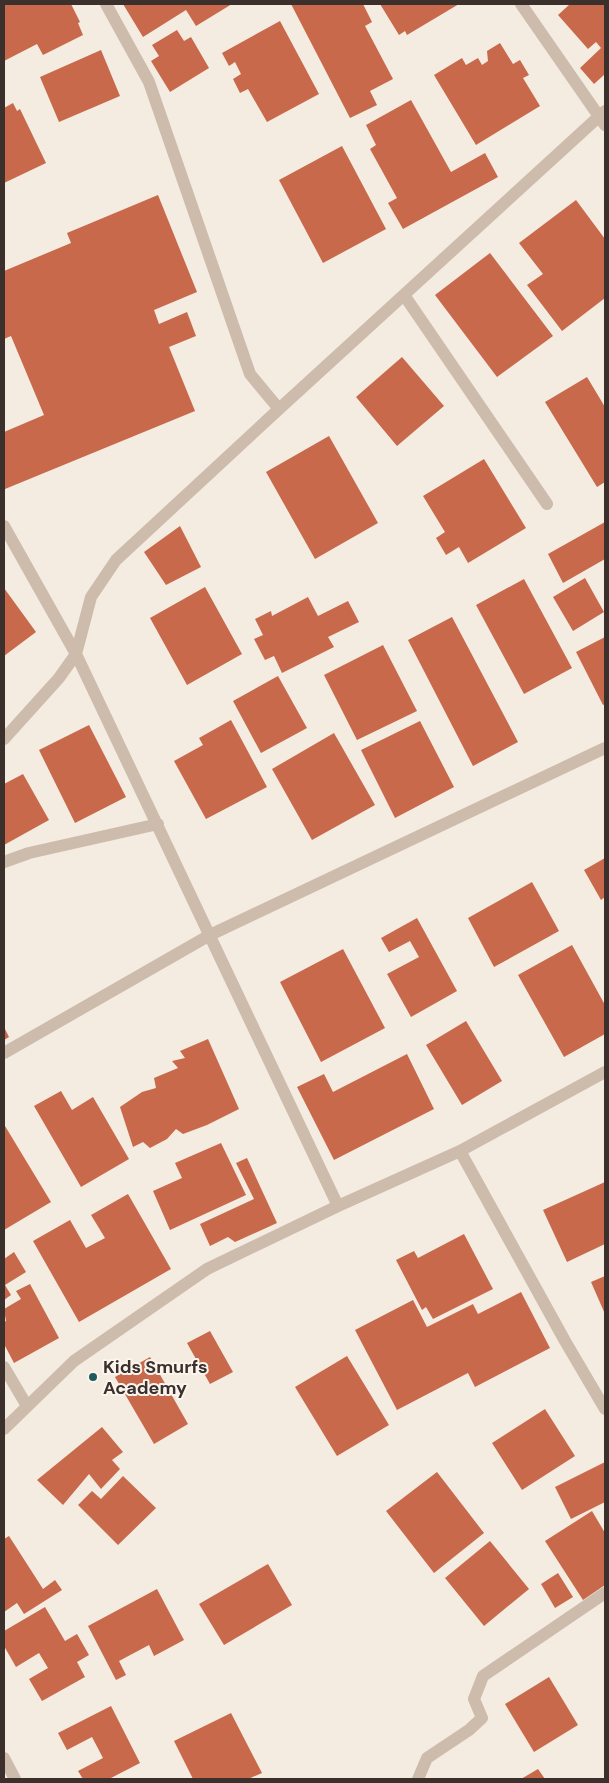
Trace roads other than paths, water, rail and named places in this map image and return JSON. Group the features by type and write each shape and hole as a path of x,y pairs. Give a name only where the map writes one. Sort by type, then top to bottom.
{"street":[{"path":"106,4 149,82 250,374 279,410"},
{"path":"4,739 59,678 76,654 91,597 116,560 404,295 603,118 521,4"},
{"path":"404,295 547,504"},
{"path":"4,526 76,654 338,1206"},
{"path":"4,1053 210,936 605,748"},
{"path":"4,862 29,853 158,824"},
{"path":"4,1429 74,1361 206,1269 338,1206 460,1151 605,1072"},
{"path":"460,1151 565,1341 605,1409"},
{"path":"4,1367 27,1406"},
{"path":"418,1779 427,1758 470,1730 482,1718 474,1698 483,1676 605,1593"},
{"path":"4,1758 15,1779"}],"place":[{"name":"Kids Smurfs Academy","path":"93,1377"}]}
